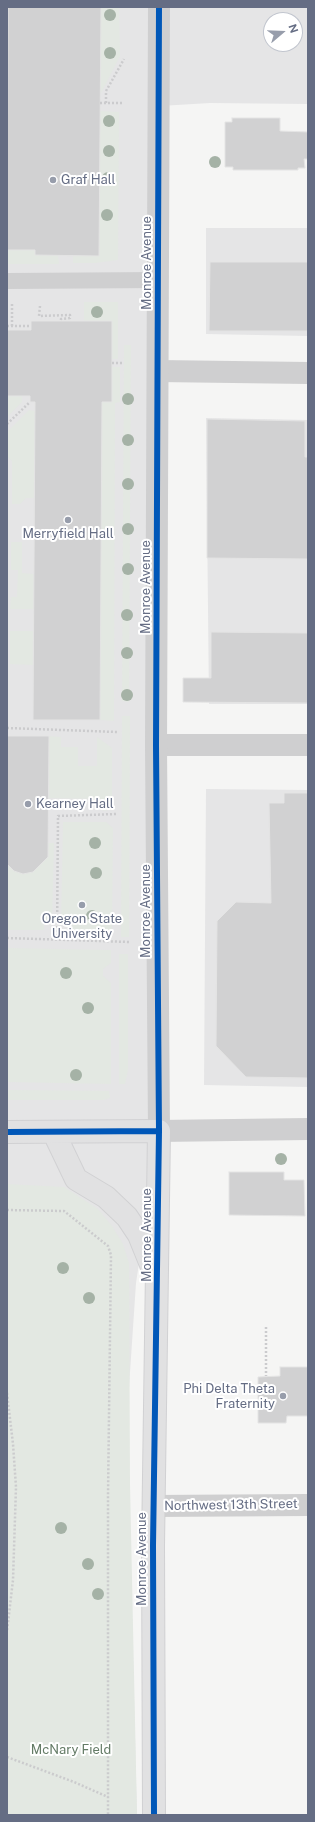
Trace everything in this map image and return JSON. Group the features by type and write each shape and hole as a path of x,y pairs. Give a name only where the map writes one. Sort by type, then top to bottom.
{"main road":[{"path":"7,1132 54,1133 159,1131"},
{"name":"Monroe Avenue","path":"154,1815 154,1506 159,1131"},
{"path":"54,1133 76,1180 106,1197 127,1217 139,1235 158,1280"}],"street":[{"name":"Monroe Avenue","path":"159,1131 156,745 160,7"},
{"path":"158,371 308,373"},
{"path":"156,745 308,744"},
{"path":"159,1131 308,1129"},
{"name":"Northwest 13th Street","path":"154,1506 308,1505"}],"lane":[{"path":"7,282 159,280"}],"path":[{"path":"106,103 106,91 124,59"},
{"path":"100,103 124,103"},
{"path":"40,309 40,316 70,315 70,318 61,319 61,321"},
{"path":"7,326 29,326"},
{"path":"112,363 122,363"},
{"path":"7,424 30,402"},
{"path":"7,728 117,732"},
{"path":"57,940 58,816 117,814"},
{"path":"7,938 158,943"},
{"path":"7,1210 64,1211 108,1246 112,1255 108,1496 108,1815"},
{"path":"266,1327 266,1376"},
{"path":"7,1393 16,1488 14,1560 7,1631"},
{"path":"7,1757 74,1782 108,1797"}],"shaded area":[{"name":"Oregon State University","path":"7,7 308,7 308,104 210,103 160,106 159,1131 136,1283 127,1417 137,1815 7,1815"},
{"path":"206,228 308,228 308,336 206,334"},
{"path":"206,418 308,420 308,704 209,704"},
{"path":"206,789 308,790 308,1087 204,1085"}],"green space":[{"path":"101,7 119,7 120,56 100,95"},
{"path":"100,111 119,112 118,260 95,263 73,263 73,255 99,255"},
{"path":"7,250 35,250 35,255 58,255 59,264 7,264"},
{"path":"84,302 118,302 118,359 112,359 112,321 84,321"},
{"path":"124,345 131,345 129,702 122,701"},
{"path":"112,367 120,367 120,402 115,403 114,721 100,720 102,402 112,402"},
{"path":"7,396 22,396 22,402 7,417"},
{"path":"29,410 35,411 34,498 26,498 20,504 12,504 12,461 7,456 7,432"},
{"path":"11,542 22,542 22,573 34,574 34,609 10,609 11,597 17,597 18,570 11,570"},
{"path":"10,631 34,631 33,665 10,664"},
{"path":"122,716 130,716 129,937 121,937"},
{"path":"49,736 61,737 61,747 78,747 78,766 97,766 97,737 112,748 112,805 109,810 103,811 103,799 49,798"},
{"path":"63,822 106,822 113,828 112,932 69,932 68,925 61,924"},
{"path":"48,843 54,843 52,924 44,924 44,930 7,930 7,863 14,871 23,874"},
{"path":"7,948 111,950 111,963 103,969 103,976 111,983 111,1084 7,1082"},
{"path":"119,954 128,954 128,1070 125,1084 119,1084"},
{"path":"7,1090 109,1091 110,1098 103,1100 7,1100"},
{"name":"McNary Field","path":"7,1184 64,1187 98,1209 112,1226 123,1244 129,1263 130,1484 137,1815 7,1815"}],"building":[{"name":"Graf Hall","path":"8,7 101,7 99,256 35,255 35,250 7,250"},
{"path":"232,118 280,118 280,131 308,132 308,159 304,159 305,168 298,168 298,170 233,170 233,167 225,167 225,122 232,122"},
{"path":"210,262 308,262 308,331 209,331"},
{"name":"Merryfield Hall","path":"31,321 112,321 112,402 102,402 100,720 33,720 35,402 30,402 30,396 7,396 7,330 31,330"},
{"path":"207,419 305,421 305,457 308,457 308,559 207,558"},
{"path":"211,632 308,633 308,703 183,702 183,678 211,678"},
{"name":"Kearney Hall","path":"7,736 49,736 48,857 33,872 23,874 14,871 7,864"},
{"path":"284,793 308,793 308,1078 246,1077 216,1046 217,921 236,902 271,903 269,803 284,803"},
{"path":"229,1172 284,1172 284,1180 304,1180 305,1216 229,1215"},
{"name":"Phi Delta Theta Fraternity","path":"280,1367 308,1367 308,1416 287,1416 286,1423 258,1423 258,1377 280,1376"}],"cycle path":[{"path":"154,1815 153,1545 159,1131 156,745 159,7"},
{"path":"7,1132 159,1131"}],"place":[{"name":"Graf Hall","path":"53,180"},
{"name":"Merryfield Hall","path":"68,520"},
{"name":"Kearney Hall","path":"28,804"},
{"name":"Oregon State University","path":"82,905"},
{"name":"Phi Delta Theta Fraternity","path":"283,1396"}]}
